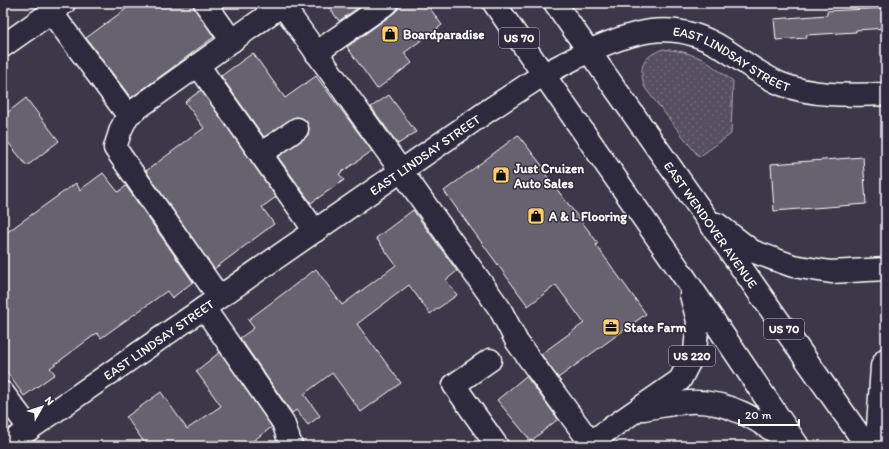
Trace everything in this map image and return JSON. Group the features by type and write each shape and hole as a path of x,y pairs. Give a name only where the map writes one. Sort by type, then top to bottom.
{"main road":[{"path":"205,3 232,41"},
{"path":"316,53 387,3"},
{"name":"US 70","path":"494,3 687,281 798,446"},
{"name":"EAST WENDOVER AVENUE","path":"555,3 867,446"},
{"path":"291,446 283,422 212,303 115,148 121,129 128,115 281,4 400,172 500,309 517,342 587,444"},
{"path":"5,39 57,8 128,115"},
{"name":"EAST LINDSAY STREET","path":"22,439 212,303 544,74 589,51 620,38 644,31 666,29 686,32 705,38 757,72 781,84 825,93 886,94"},
{"path":"198,65 315,231"},
{"path":"261,154 297,129"},
{"path":"701,212 752,251 793,266 831,272 886,269"},
{"name":"US 220","path":"587,444 640,410 680,380 694,351 698,321 687,281"},
{"path":"885,446 878,427 882,366 886,359"},
{"path":"490,360 454,385 497,446"},
{"path":"3,393 22,439"},
{"path":"640,410 689,402 726,406 756,419 795,446"}],"shaded area":[{"path":"663,49 684,52 703,59 733,81 731,134 699,157 645,88 642,69 646,59"}],"building":[{"path":"134,3 192,3 214,37 131,98 86,38"},
{"path":"326,3 365,3 339,21"},
{"path":"399,3 426,3 442,25 404,53 412,63 377,89 347,47 394,13 398,9"},
{"path":"886,8 886,28 856,30 856,32 806,35 807,38 776,40 774,19 827,15 827,11"},
{"path":"253,53 285,98 316,76 372,151 339,174 344,180 311,203 278,157 308,135 309,128 307,122 302,118 296,117 264,137 221,76"},
{"path":"201,90 276,197 262,207 274,224 214,269 146,171 204,128 185,102"},
{"path":"389,95 416,132 398,144 371,107"},
{"path":"26,98 59,141 27,166 3,136 3,116"},
{"path":"518,135 548,173 546,175 598,243 596,245 646,314 558,378 541,354 584,323 556,285 528,306 444,191"},
{"path":"863,157 866,204 774,211 771,164"},
{"path":"103,173 118,192 126,186 193,282 172,298 167,291 101,338 97,333 50,368 55,374 24,396 3,367 3,235 76,183 80,190"},
{"path":"413,210 457,271 446,280 457,295 430,314 409,285 357,324 401,383 361,412 332,373 304,394 320,416 308,425 296,410 292,413 240,338 254,328 248,320 316,269 342,305 396,265 376,238"},
{"path":"220,352 272,427 246,446 147,446 126,417 161,392 187,429 221,406 196,371"},
{"path":"526,376 558,419 531,441 497,400"}],"place":[{"name":"Boardparadise","path":"390,34"},
{"name":"Just Cruizen Auto Sales","path":"501,175"},
{"name":"A & L Flooring","path":"536,216"},
{"name":"State Farm","path":"611,327"}]}
